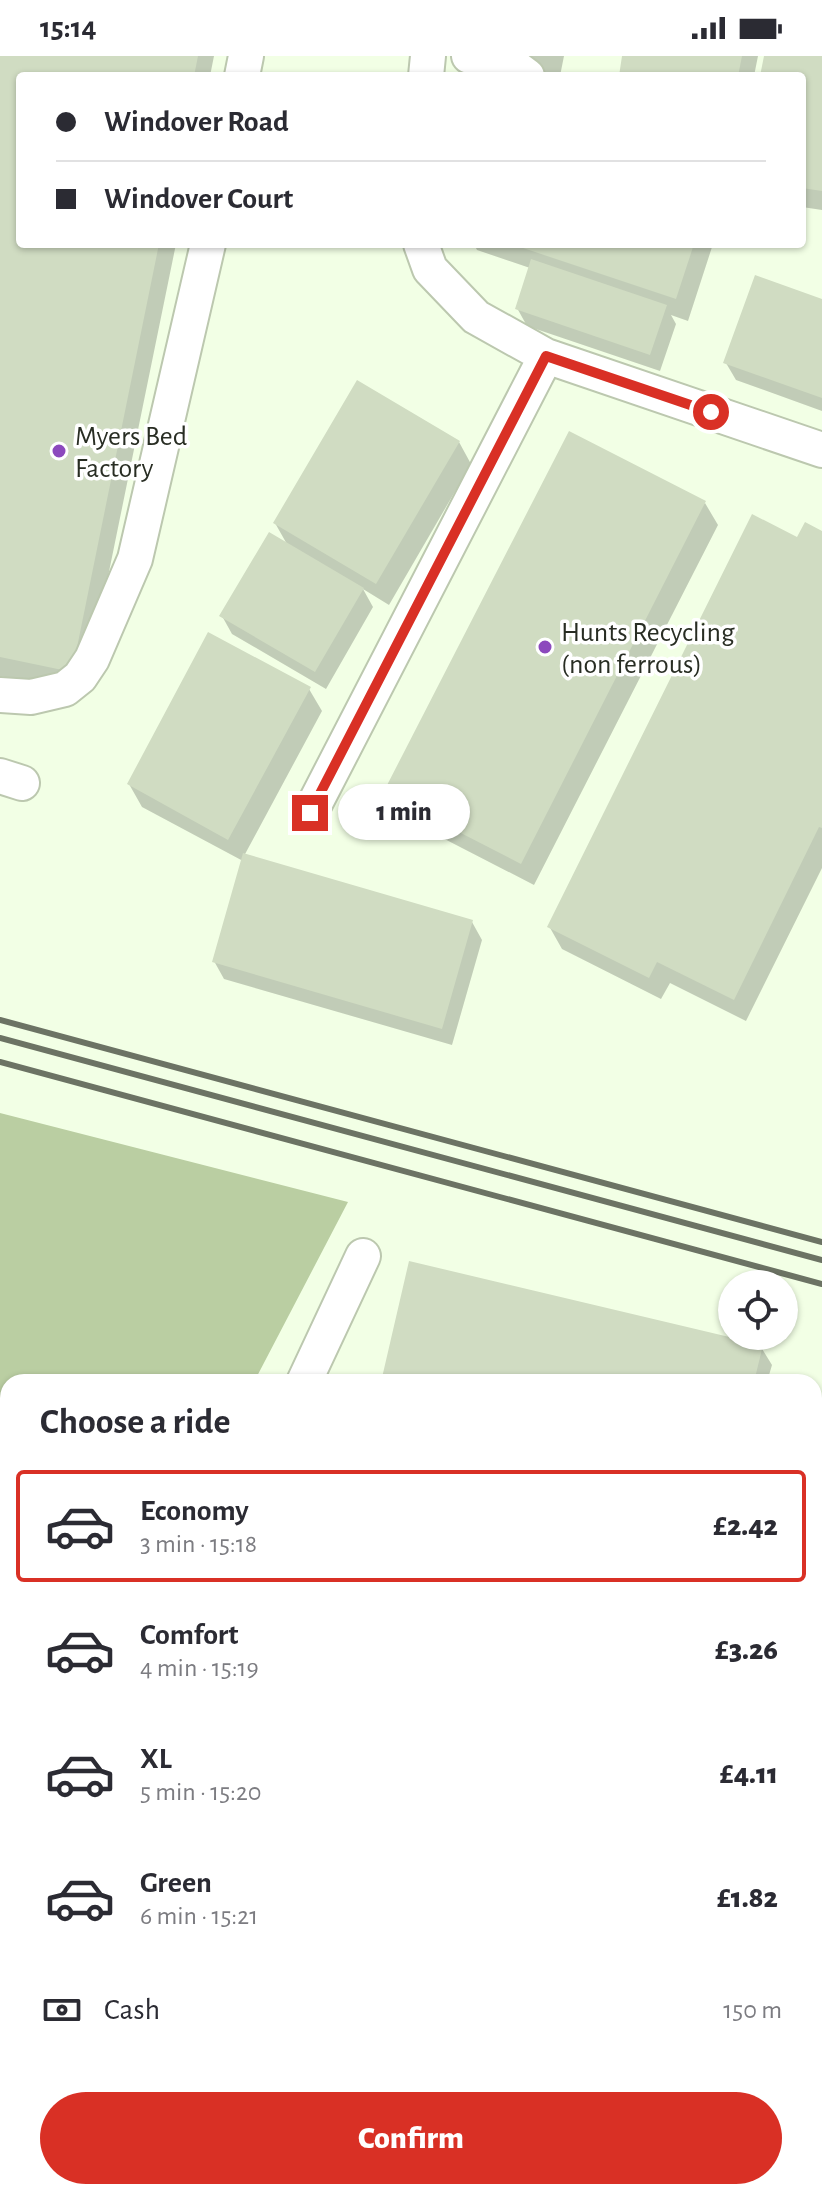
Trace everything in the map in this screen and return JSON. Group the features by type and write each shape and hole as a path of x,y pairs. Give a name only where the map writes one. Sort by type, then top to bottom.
{"street":[{"path":"469,56 522,72"},
{"path":"0,695 31,697 65,689 80,677 92,659 135,559 207,248"},
{"path":"422,248 430,269 476,317 546,356 822,450"},
{"path":"310,813 546,356"},
{"path":"308,1374 363,1256"}],"green space":[{"path":"0,1113 348,1202 258,1374 0,1374"}],"building":[{"name":"Myers Bed Factory","path":"0,56 198,56 195,72 16,72 16,248 158,248 72,672 0,657"},
{"path":"622,56 742,56 739,72 620,72"},
{"path":"764,56 822,56 822,191 806,189 806,72 761,72"},
{"path":"523,248 693,248 676,299"},
{"path":"531,259 667,305 650,355 515,309"},
{"path":"755,275 822,299 822,398 723,363"},
{"path":"357,380 460,441 376,584 273,523"},
{"name":"Hunts Recycling (non ferrous)","path":"569,431 706,501 521,864 383,793"},
{"path":"752,514 797,537 805,522 822,531 822,828 819,827 734,1000 657,962 649,978 547,927"},
{"path":"269,532 364,588 315,672 219,616"},
{"path":"208,632 311,687 228,840 127,784"},
{"path":"243,853 473,920 442,1029 212,962"},
{"path":"409,1261 718,1334 718,1350 762,1350 756,1374 383,1374"}],"railway":[{"path":"0,1020 822,1242"},
{"path":"0,1038 822,1260"},
{"path":"0,1062 822,1284"}],"place":[{"name":"Myers Bed Factory","path":"59,451"},
{"name":"Hunts Recycling (non ferrous)","path":"545,647"}],"route":[{"path":"310,813 546,356 711,412"}]}
